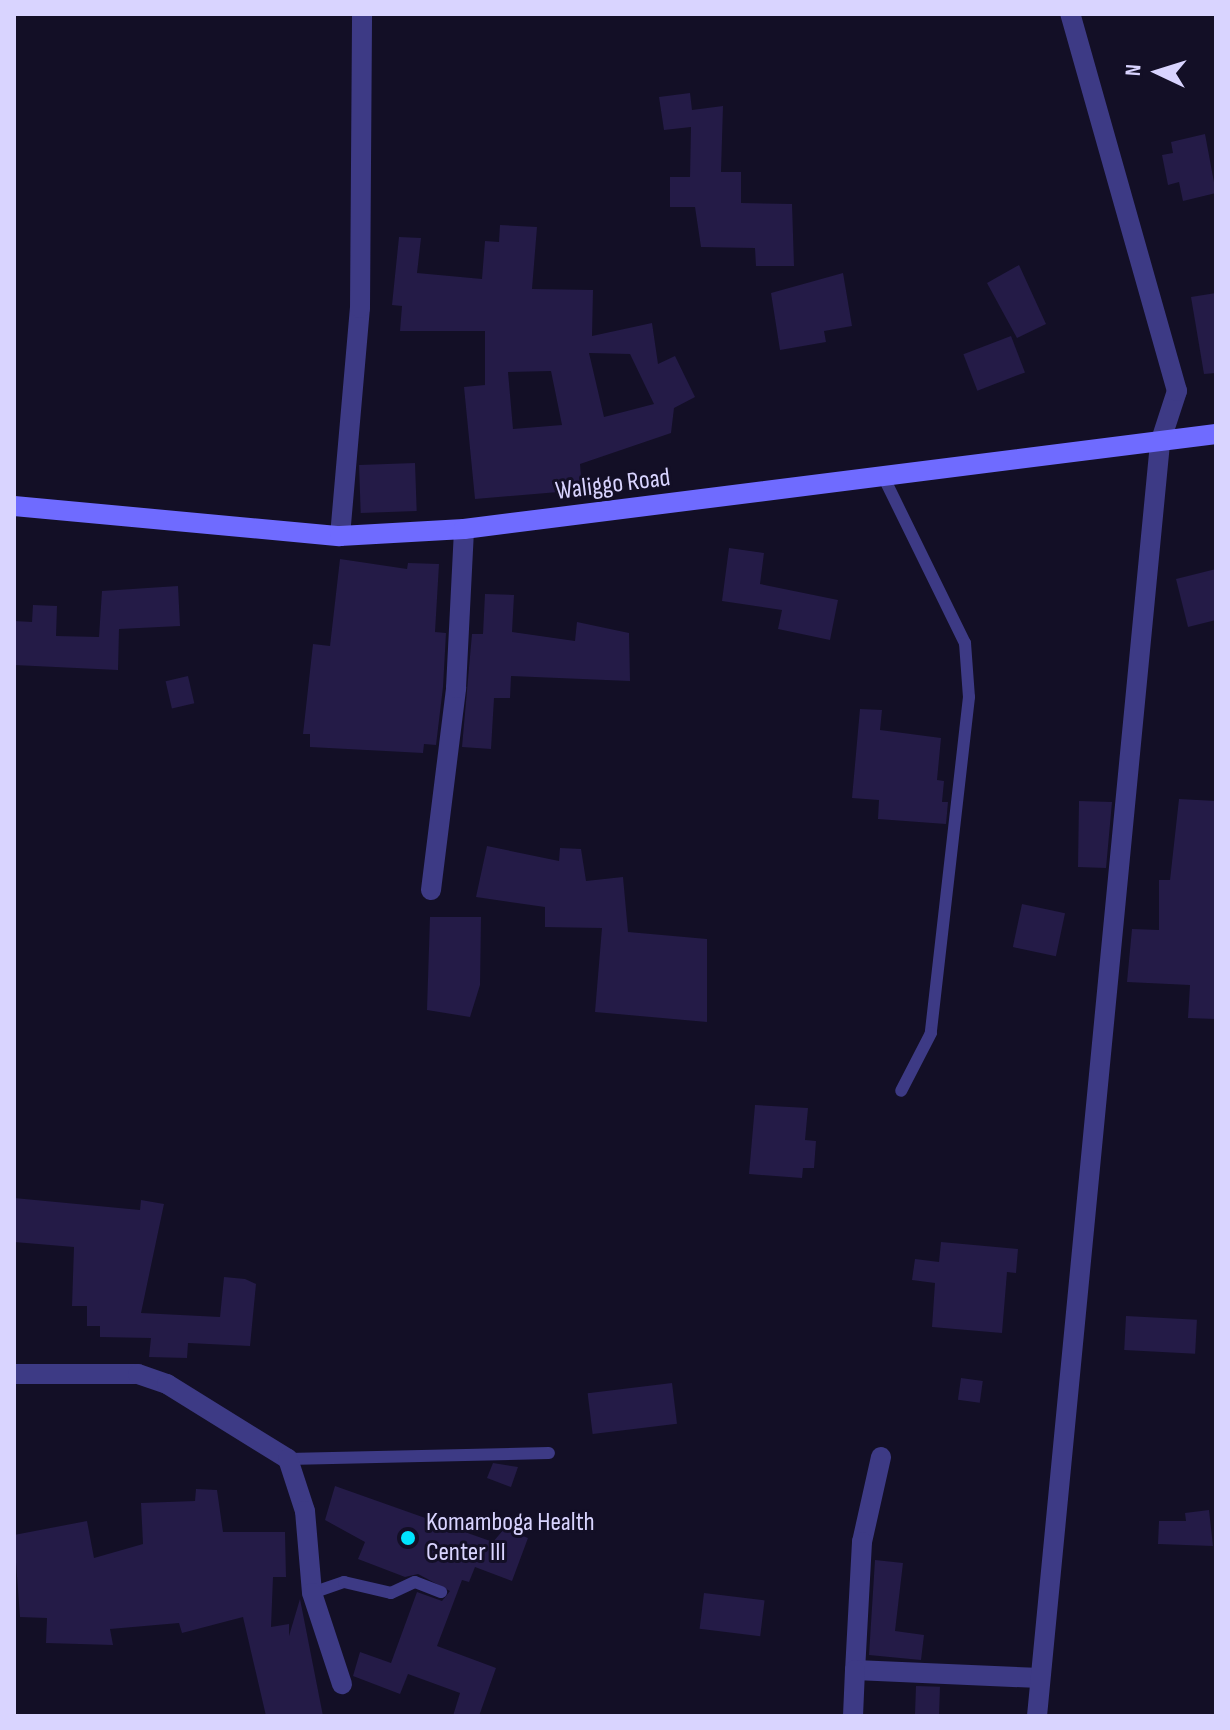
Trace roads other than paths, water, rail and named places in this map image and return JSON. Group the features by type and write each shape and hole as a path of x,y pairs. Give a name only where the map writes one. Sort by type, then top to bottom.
{"street":[{"path":"340,536 360,308 362,14"},
{"path":"1037,1716 1160,443 1177,391 1070,14"},
{"name":"Waliggo Road","path":"14,506 340,536 464,529 885,480 1216,434"},
{"path":"431,890 457,673 464,529"},
{"path":"14,1374 138,1374 167,1384 288,1459 305,1511 312,1593 342,1684"},
{"path":"853,1716 862,1542 881,1457"},
{"path":"855,1670 1040,1678"}],"lane":[{"path":"885,480 965,643 969,697 931,1033 901,1091"},
{"path":"288,1459 549,1453"},
{"path":"312,1593 344,1582 391,1593 415,1582 441,1592"}],"place":[{"name":"Komamboga Health Center III","path":"408,1538"}]}
